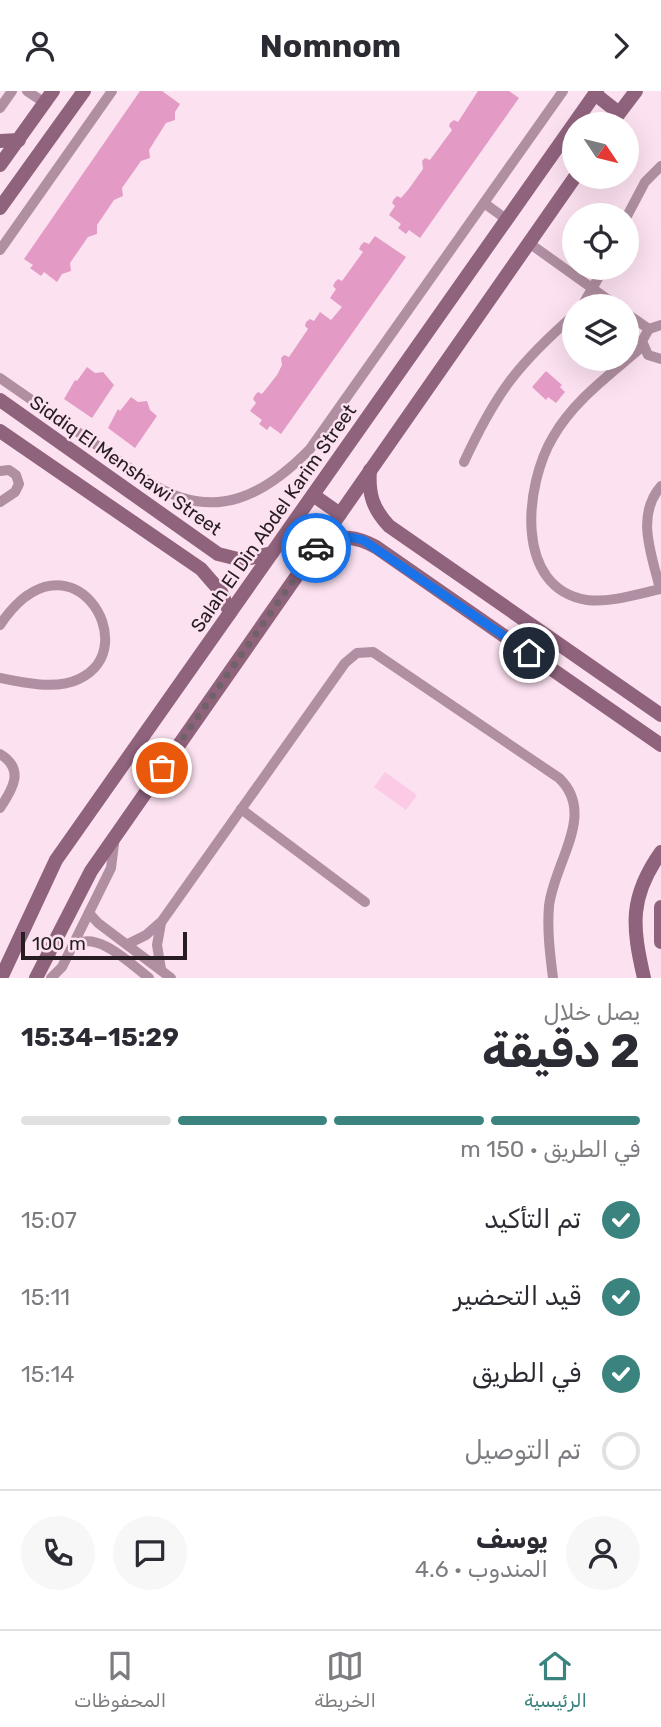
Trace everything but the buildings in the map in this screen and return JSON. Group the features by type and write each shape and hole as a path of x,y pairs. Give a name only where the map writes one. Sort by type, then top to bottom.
{"main road":[{"path":"0,208 84,91"},
{"path":"620,112 636,91"},
{"path":"596,93 610,112"},
{"name":"Salah El Din Abdel Karim Street","path":"1,978 56,860 596,93"},
{"path":"0,165 49,97"},
{"path":"0,141 19,140"},
{"path":"36,978 74,900 115,835 567,189"},
{"name":"Siddiq El Menshawi Street","path":"0,400 224,557 242,559 272,553"},
{"path":"0,431 201,569 221,592 230,613"},
{"path":"370,470 371,501 389,526 661,715"},
{"path":"313,495 340,513"},
{"path":"320,542 349,536 376,547 661,745"},
{"path":"213,581 224,557"},
{"path":"644,978 634,938 635,908 644,879 661,852"},
{"path":"661,907 661,942"}],"street":[{"path":"0,108 12,91"},
{"path":"27,91 49,97"},
{"path":"0,250 112,91"},
{"path":"0,378 154,485 188,500 226,502 262,489 310,449 563,91"},
{"path":"634,203 645,182 661,166"},
{"path":"484,203 506,219"},
{"path":"529,243 601,294"},
{"path":"590,294 598,280"},
{"path":"639,322 649,329"},
{"path":"661,325 649,329 643,337 643,346 648,355 661,359"},
{"path":"464,462 484,418 508,381 536,349 562,326"},
{"path":"643,346 578,402 551,439 535,483 532,529 535,552 542,569 553,583 568,594 586,599 604,600 660,589 646,525 652,499 661,486"},
{"path":"80,456 91,442"},
{"path":"0,471 9,470 16,475 19,484 15,492 0,502"},
{"path":"0,625 16,603 27,594 55,585 71,587 95,604 105,633 104,648 99,661 90,673 78,681 33,684 0,678"},
{"path":"128,944 146,935 162,921 345,663 350,657 365,652 381,655 559,778 572,793 575,821 557,869 549,907 553,978"},
{"path":"0,754 12,764 16,780 14,788 0,808"},
{"path":"241,809 365,902"},
{"path":"51,978 62,967 113,863 115,835"},
{"path":"89,913 111,933 172,978"},
{"path":"161,969 157,945 162,921"},
{"path":"103,946 111,933"},
{"path":"71,949 76,943 90,940 145,975 149,960"}],"shaded area":[{"path":"385,772 417,795 406,810 374,787"}],"way so far":[{"path":"162,768 316,548"}],"route":[{"path":"316,548 320,542 335,537 349,536 363,540 529,653"}]}
